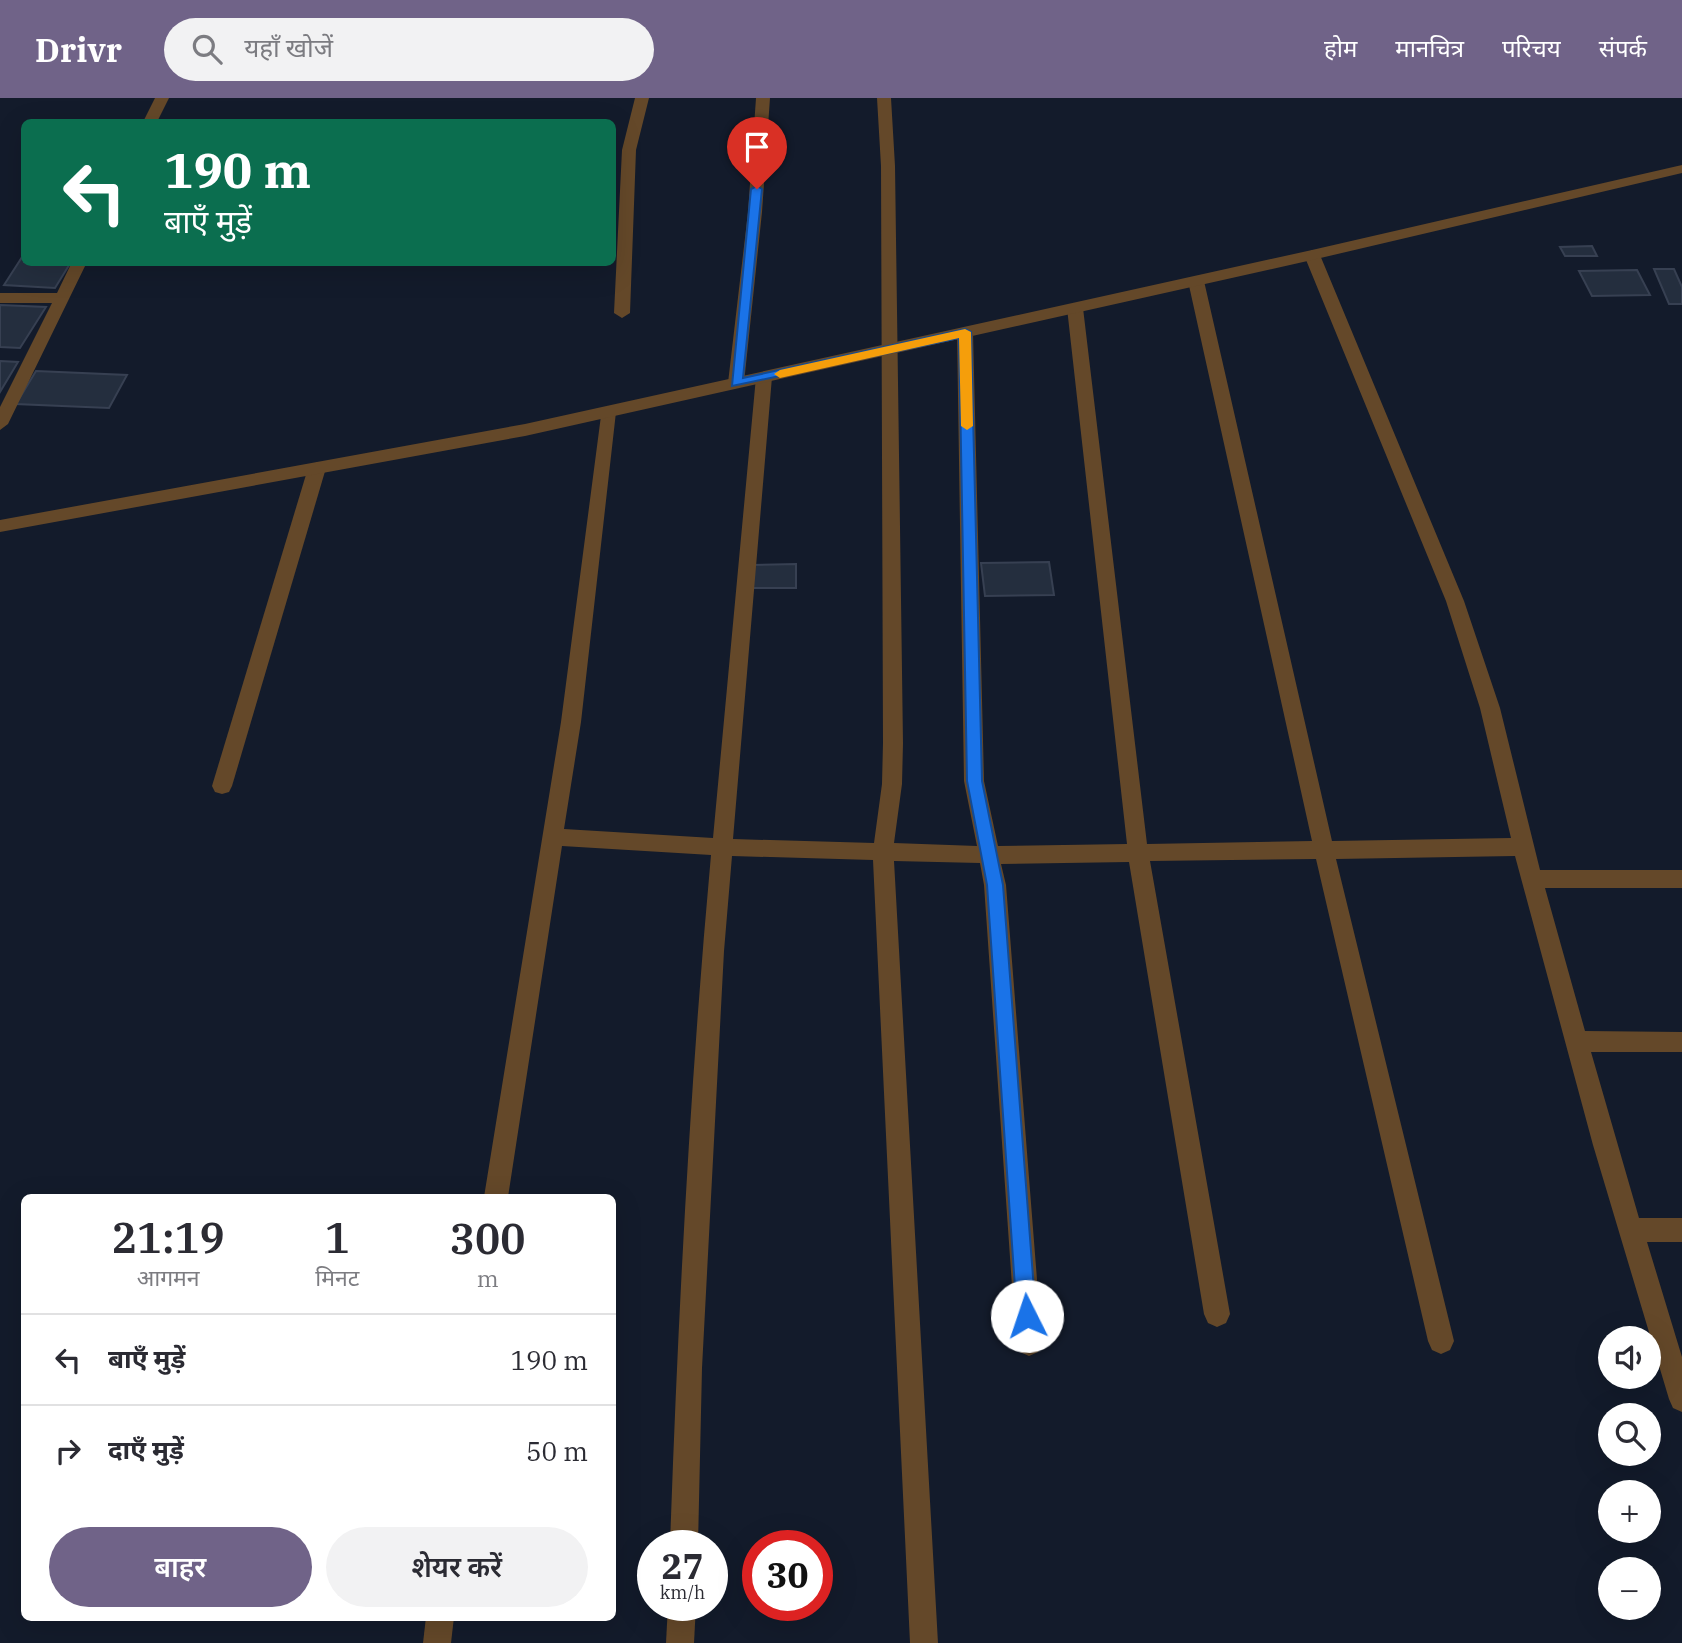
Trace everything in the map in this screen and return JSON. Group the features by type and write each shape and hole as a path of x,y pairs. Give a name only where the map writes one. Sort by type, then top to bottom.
{"street":[{"path":"152,119 162,98"},
{"path":"622,313 629,150 642,98"},
{"path":"737,383 755,212 763,98"},
{"path":"884,98 888,166 893,743 892,783 883,851 924,1643"},
{"path":"0,526 525,430 1312,255 1682,169"},
{"path":"1312,255 1455,601 1490,708 1523,847 1576,1041 1682,1399"},
{"path":"0,424 78,266"},
{"path":"1196,281 1324,850 1441,1341"},
{"path":"0,298 62,298"},
{"path":"1075,308 1138,853 1217,1314"},
{"path":"965,332 974,781 990,855 1001,943 1028,1343"},
{"path":"684,1530 690,1354 720,847 764,377"},
{"path":"496,1194 571,722 608,412"},
{"path":"222,786 317,468"},
{"path":"554,837 720,847 990,855 1523,847"},
{"path":"1532,879 1682,879"},
{"path":"1576,1041 1682,1042"},
{"path":"1630,1230 1682,1230"},
{"path":"437,1643 440,1621"},
{"path":"680,1643 681,1621"}],"building":[{"path":"1592,246 1597,256 1565,256 1560,247"},
{"path":"21,259 21,266 69,266 55,288 4,285"},
{"path":"1654,269 1674,269 1682,287 1682,304 1669,304"},
{"path":"1637,270 1650,295 1592,296 1579,271"},
{"path":"0,305 46,307 20,348 0,347"},
{"path":"0,361 18,362 0,392"},
{"path":"36,371 127,375 109,408 16,404"},
{"path":"1049,562 1054,595 985,596 981,563"},
{"path":"796,564 796,588 750,588 751,565"}],"slow traffic":[{"path":"780,374 965,332 967,426"}],"route":[{"path":"757,189 737,383 965,332 974,781 995,885 1001,943 1027,1316"}]}
